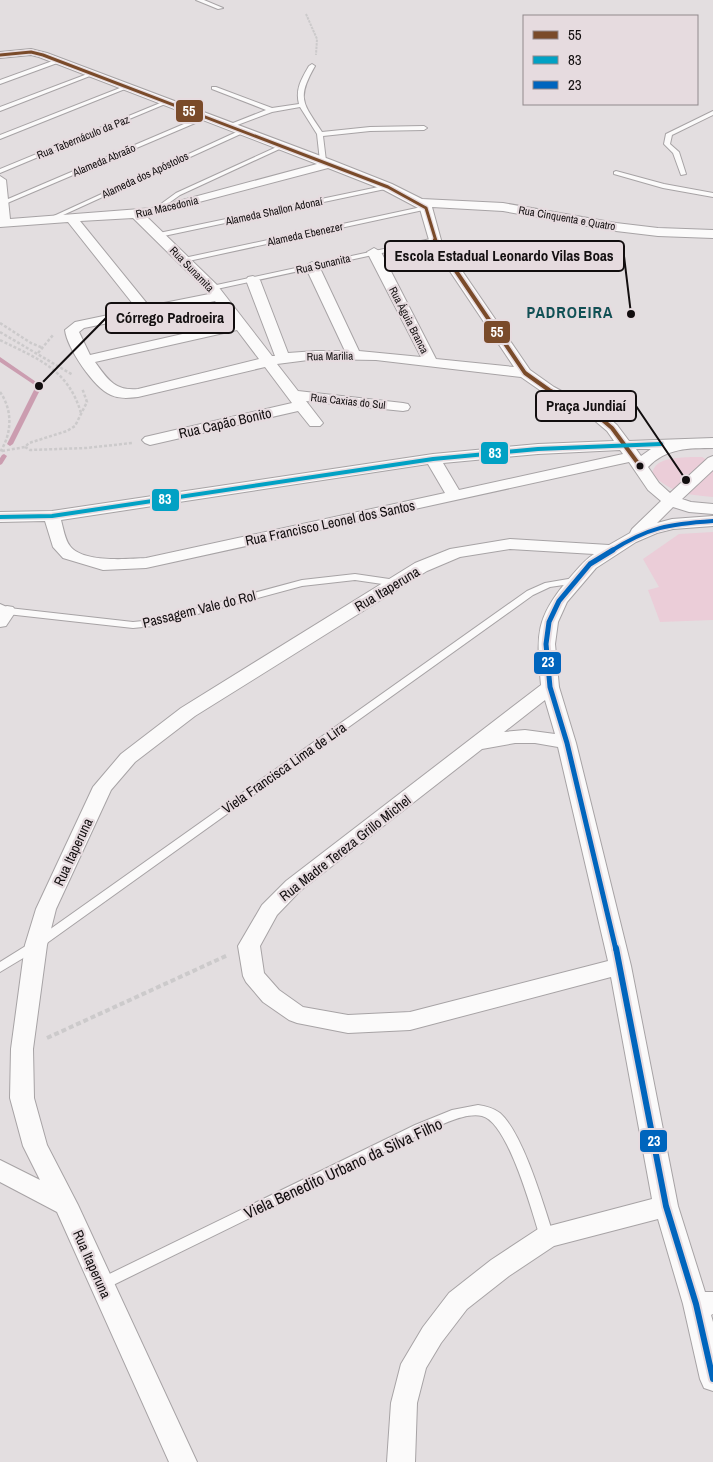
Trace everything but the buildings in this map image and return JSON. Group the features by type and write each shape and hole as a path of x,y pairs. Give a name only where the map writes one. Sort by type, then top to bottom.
{"street":[{"path":"0,55 31,52 43,55 388,187 423,206 435,240 525,373 549,390 598,417 612,428 633,456 646,479 670,502 713,509"},
{"name":"Rua Macedonia","path":"1,223 137,215 327,163"},
{"path":"0,180 3,203 1,223"},
{"name":"Rua Cinquenta e Quatro","path":"423,206 503,207 616,227 658,232 713,234"},
{"name":"Rua Sunamita","path":"137,215 215,292 315,423"},
{"path":"72,218 146,311"},
{"name":"Rua Águia Branca","path":"374,252 430,361"},
{"path":"312,266 354,355"},
{"path":"253,280 283,358"},
{"path":"215,292 146,311 80,325 72,330 71,333 87,360 239,325"},
{"name":"Rua Marilia","path":"87,360 109,388 125,394 138,393 283,358 354,355 430,361 525,373"},
{"name":"Rua Caxias do Sul","path":"296,400 403,406"},
{"name":"Rua Capão Bonito","path":"150,440 296,400"},
{"path":"633,456 648,457 680,443"},
{"name":"Rua Francisco Leonel dos Santos","path":"52,516 61,547 69,554 103,565 146,563 633,456 680,443 713,443"},
{"path":"576,448 584,467"},
{"name":"Rua Francisco Leonel dos Santos","path":"0,517 52,516 433,459 576,448 633,456"},
{"path":"433,459 455,496"},
{"path":"630,539 713,461"},
{"path":"713,521 672,524 630,539 590,564 559,601 549,622 546,644 550,687 567,743 620,966 666,1206 704,1304 713,1378"},
{"name":"Rua Itaperuna","path":"183,1462 66,1205 35,1146 22,1098 22,1049 36,944 46,909 103,788 128,758 188,712 421,568 456,553 510,544 610,550"},
{"name":"Rua Madre Tereza Grillo Michel","path":"249,946 269,910 293,886 479,744 550,687"},
{"name":"Rua Madre Tereza Grillo Michel","path":"479,744 523,735 544,737 567,743"},
{"path":"249,946 254,976 271,996 297,1014 348,1024 410,1020 523,993 620,966"},
{"path":"0,1170 66,1205"},
{"path":"401,1462 406,1396 414,1364 432,1335 458,1301 500,1268 547,1237 666,1206"}],"lane":[{"path":"199,0 220,8"},
{"path":"0,82 58,61"},
{"path":"312,66 299,89 302,106 320,134 327,163"},
{"path":"0,109 92,74"},
{"path":"0,137 127,87"},
{"path":"214,88 271,110"},
{"name":"Rua Tabernáculo da Paz","path":"0,171 167,102"},
{"path":"230,126 271,110 302,106"},
{"path":"683,174 676,152 667,144 669,134 713,113"},
{"name":"Alameda Abraão","path":"3,203 205,117"},
{"path":"320,134 370,129 424,128"},
{"name":"Alameda dos Apóstolos","path":"48,220 243,131"},
{"path":"153,212 178,194 283,146"},
{"path":"616,173 663,186 713,195"},
{"name":"Alameda Shallon Adonaí","path":"159,235 388,187"},
{"name":"Alameda Ebenezer","path":"184,260 423,206"},
{"name":"Rua Sunanita","path":"215,292 253,280 312,266 435,240"},
{"name":"Passagem Vale do Rol","path":"2,613 133,625 153,623 302,583 355,577 396,583"},
{"name":"Viela Francisca Lima de Lira","path":"0,968 530,593 548,584 574,581"},
{"name":"Viela Benedito Urbano da Silva Filho","path":"101,1285 419,1129 455,1115 475,1111 486,1111 496,1116 507,1131 527,1178 547,1237"}],"path":[{"path":"306,14 318,47 312,66"},
{"path":"0,323 14,330 24,340 43,348"},
{"path":"0,332 56,364 77,380"},
{"path":"38,353 56,332"},
{"path":"0,340 48,366 64,377 73,387 81,414"},
{"path":"48,366 56,364"},
{"path":"0,392 9,408 10,420 1,452 25,447 29,443 67,431 75,426 87,402 82,386"},
{"path":"25,447 30,450 86,448 150,440"},
{"path":"22,1049 249,946"}],"shaded area":[{"path":"702,457 713,463 713,497 674,490 652,475 657,465 662,462 673,458"},
{"path":"713,532 713,620 660,622 648,590 659,587 643,559 679,534"}],"waterway":[{"path":"0,359 39,386 10,444"},
{"path":"0,463 4,456"}],"transit line":[{"name":"55","path":"0,55 31,52 43,55 388,187 420,203 426,208 435,240 525,373 549,390 599,417 612,428 640,466"},
{"name":"83","path":"0,517 52,516 433,459 538,449 661,444"},
{"name":"23","path":"713,521 672,524 651,530 630,539 590,564 559,601 549,622 546,644 550,687 567,743 620,966 666,1206 696,1304 713,1379"}],"place":[{"name":"Escola Estadual Leonardo Vilas Boas","path":"631,314"},
{"name":"Córrego Padroeira","path":"39,386"},
{"name":"Praça Jundiaí","path":"686,480"}],"district":[{"name":"PADROEIRA","path":"570,312"}]}
